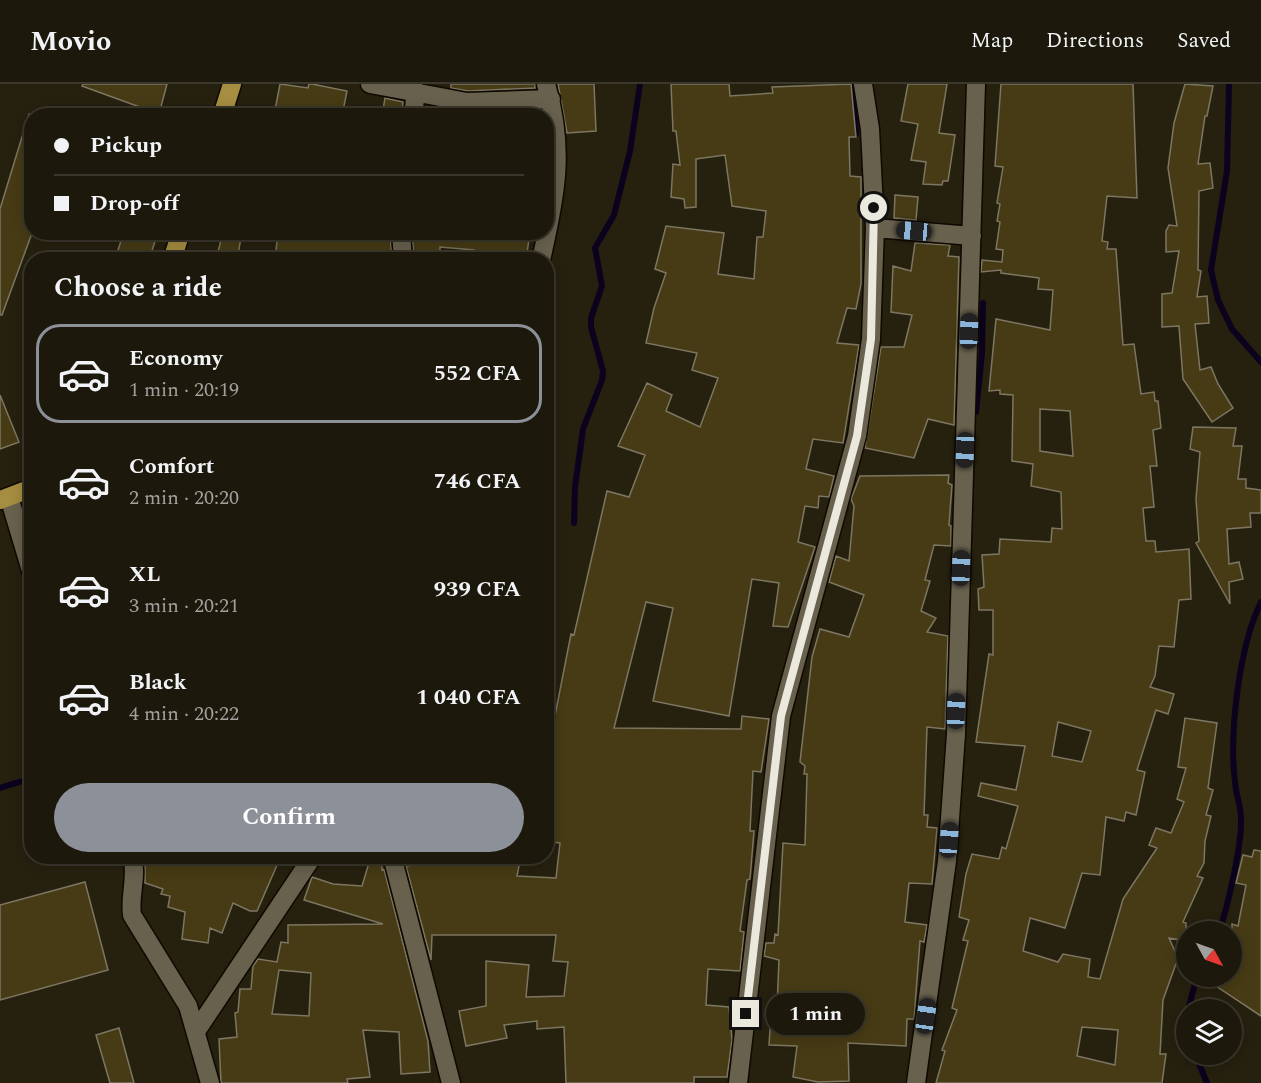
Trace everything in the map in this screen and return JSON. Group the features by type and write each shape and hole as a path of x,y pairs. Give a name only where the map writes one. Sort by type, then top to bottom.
{"main road":[{"path":"224,108 232,84"},
{"path":"5,499 24,491"}],"street":[{"path":"370,84 467,102 549,91 551,108"},
{"path":"738,1083 781,716 857,436 871,339 875,228 870,129 863,84"},
{"path":"916,1083 947,861 954,758 976,84"},
{"path":"414,108 416,92"},
{"path":"554,125 558,153 554,197"},
{"path":"875,228 972,236"},
{"path":"5,499 24,552"},
{"path":"133,864 135,876 130,906 132,915 174,981 197,1030 210,1083"},
{"path":"197,1030 309,864"},
{"path":"394,864 451,1083"}],"building":[{"path":"83,84 167,84 161,108 142,108 82,86"},
{"path":"280,84 308,88 309,84 312,84 347,91 344,108 275,108"},
{"path":"451,84 535,84 535,88 468,91 451,88"},
{"path":"558,84 594,84 596,131 567,133"},
{"path":"671,84 729,84 730,96 773,93 772,87 851,84 856,137 849,137 850,176 861,177 861,284 856,309 847,308 837,343 859,345 843,443 813,439 806,469 834,476 829,497 819,496 818,508 805,506 798,542 815,547 788,627 773,626 779,583 752,579 729,716 653,701 673,608 646,602 614,728 741,729 742,716 769,719 761,772 753,771 750,831 754,831 750,879 747,880 740,931 744,932 740,971 708,969 706,1005 729,1007 732,1040 727,1077 694,1077 694,1083 566,1083 564,1027 537,1029 537,1021 504,1025 507,1038 466,1046 459,1011 486,1006 486,961 529,965 526,997 564,996 568,962 553,961 556,935 432,935 431,960 406,866 414,864 519,864 517,876 556,878 560,843 554,842 554,721 571,634 574,635 607,491 629,497 645,455 618,446 647,383 672,395 666,411 700,427 718,378 692,370 697,353 646,343 654,308 666,273 655,269 666,226 724,233 718,274 754,279 757,237 763,237 766,211 732,206 725,155 696,159 696,207 685,208 684,199 671,197 673,164 680,165 676,131 673,131"},
{"path":"908,84 947,84 939,133 955,135 948,181 943,181 942,185 923,184 926,162 911,160 918,124 901,121"},
{"path":"1001,84 1133,84 1137,198 1107,196 1102,241 1108,242 1107,249 1116,249 1123,345 1134,344 1141,394 1154,392 1155,401 1158,401 1161,428 1153,430 1157,466 1150,466 1154,507 1143,508 1146,541 1155,541 1156,552 1189,549 1191,599 1179,600 1174,647 1159,646 1155,676 1150,687 1174,694 1168,714 1156,710 1137,770 1145,772 1136,815 1126,812 1124,821 1106,817 1100,875 1082,873 1065,928 1030,918 1023,951 1058,962 1063,954 1090,959 1088,977 1100,979 1123,899 1157,848 1149,845 1156,828 1171,833 1184,802 1177,799 1186,768 1178,767 1185,718 1217,723 1208,788 1213,790 1206,815 1211,816 1205,841 1204,863 1197,876 1203,878 1183,921 1176,921 1176,939 1169,938 1176,954 1176,964 1163,1000 1160,1054 1166,1054 1162,1083 936,1083 945,1051 942,1050 957,1010 952,1008 968,941 963,940 969,920 959,917 966,874 972,854 999,859 1002,847 1006,849 1018,806 978,796 981,783 1016,790 1025,746 976,742 989,654 993,655 993,610 979,610 978,589 984,587 982,555 999,554 1000,539 1051,542 1052,528 1062,529 1061,492 1031,486 1033,464 1012,461 1013,395 1000,394 1000,390 989,391 996,319 1050,330 1053,290 1038,289 1039,278 1001,273 1001,270 981,272 982,260 1002,262 1003,250 996,249 1000,222 997,221 1000,204 997,203 1003,167 995,166","holes":["1040,409 1070,411 1073,456 1040,451","1058,722 1091,731 1082,762 1052,756","1082,1027 1118,1030 1115,1065 1077,1056"]},
{"path":"1185,84 1213,86 1207,116 1205,116 1198,164 1210,163 1213,188 1199,191 1198,270 1201,271 1197,297 1207,296 1209,323 1195,324 1200,370 1211,367 1218,384 1233,408 1212,422 1183,379 1179,326 1162,327 1162,294 1172,293 1179,251 1166,252 1166,231 1169,225 1177,226 1168,168 1174,123"},
{"path":"385,98 403,102 403,108 383,108"},
{"path":"24,130 24,240 29,240 2,315 0,315 0,209"},
{"path":"895,195 918,197 916,220 894,218"},
{"path":"121,240 155,240 152,252 117,252"},
{"path":"221,240 241,240 238,252 218,252"},
{"path":"277,240 391,240 391,252 276,252"},
{"path":"413,240 529,240 527,252 474,252 474,250 440,247 440,252 413,252"},
{"path":"915,243 950,245 948,256 959,257 954,425 928,419 914,458 865,448 881,347 904,347 912,315 891,312 893,266 911,271"},
{"path":"0,395 19,442 0,449"},
{"path":"1193,427 1236,428 1233,446 1242,446 1238,479 1246,479 1246,488 1261,490 1261,513 1250,513 1251,527 1227,529 1229,564 1239,562 1243,579 1229,582 1230,604 1196,543 1199,541 1196,499 1200,452 1190,449"},
{"path":"949,475 948,483 952,485 949,525 951,526 951,546 934,545 925,580 930,581 921,611 936,618 927,632 948,636 945,729 927,727 924,815 928,815 927,827 937,828 932,884 909,883 905,922 927,925 924,942 920,941 914,1019 907,1019 906,1046 848,1043 849,1081 818,1082 793,1077 797,1046 769,1045 770,1029 776,1029 779,960 764,956 766,943 774,943 775,934 778,935 783,843 805,845 807,774 804,774 805,766 800,762 812,657 820,629 849,637 864,595 829,582 836,556 849,561 854,506 851,499 860,476"},
{"path":"1254,850 1261,851 1261,1016 1242,1003 1242,999 1236,999 1218,987 1242,987 1242,921 1239,921 1246,885 1236,883 1243,855 1252,857"},
{"path":"145,864 278,864 257,911 250,911 233,903 222,933 210,928 208,943 182,939 185,912 168,907 170,896 161,894 163,889 145,883"},
{"path":"369,864 382,864 428,1041 430,1072 401,1074 399,1032 363,1030 370,1077 347,1079 348,1083 221,1083 219,1039 237,1037 235,1013 238,1012 240,989 251,989 253,966 258,959 277,962 281,942 288,943 288,925 383,924 304,900 312,877 333,884 362,886","holes":["279,970 311,973 309,1016 272,1014"]},
{"path":"85,882 108,970 0,1000 0,905"},
{"path":"119,1028 134,1083 110,1083 96,1035"}],"waterway":[{"path":"574,523 575,487 583,429 602,380 603,371 591,327 591,318 602,286 595,248 614,215 630,151 640,84"},
{"path":"853,84 856,134"},
{"path":"1229,84 1227,171 1211,270 1218,300 1232,329 1261,362"},
{"path":"976,412 982,353 983,303"},
{"path":"1222,921 1234,875 1241,830 1241,814 1233,762 1238,690 1247,642 1261,602"},
{"path":"0,788 24,780"},
{"path":"1191,999 1194,987"},
{"path":"1200,1065 1207,1083"}],"route":[{"path":"746,1014 781,716 857,436 871,339 874,208"}]}
